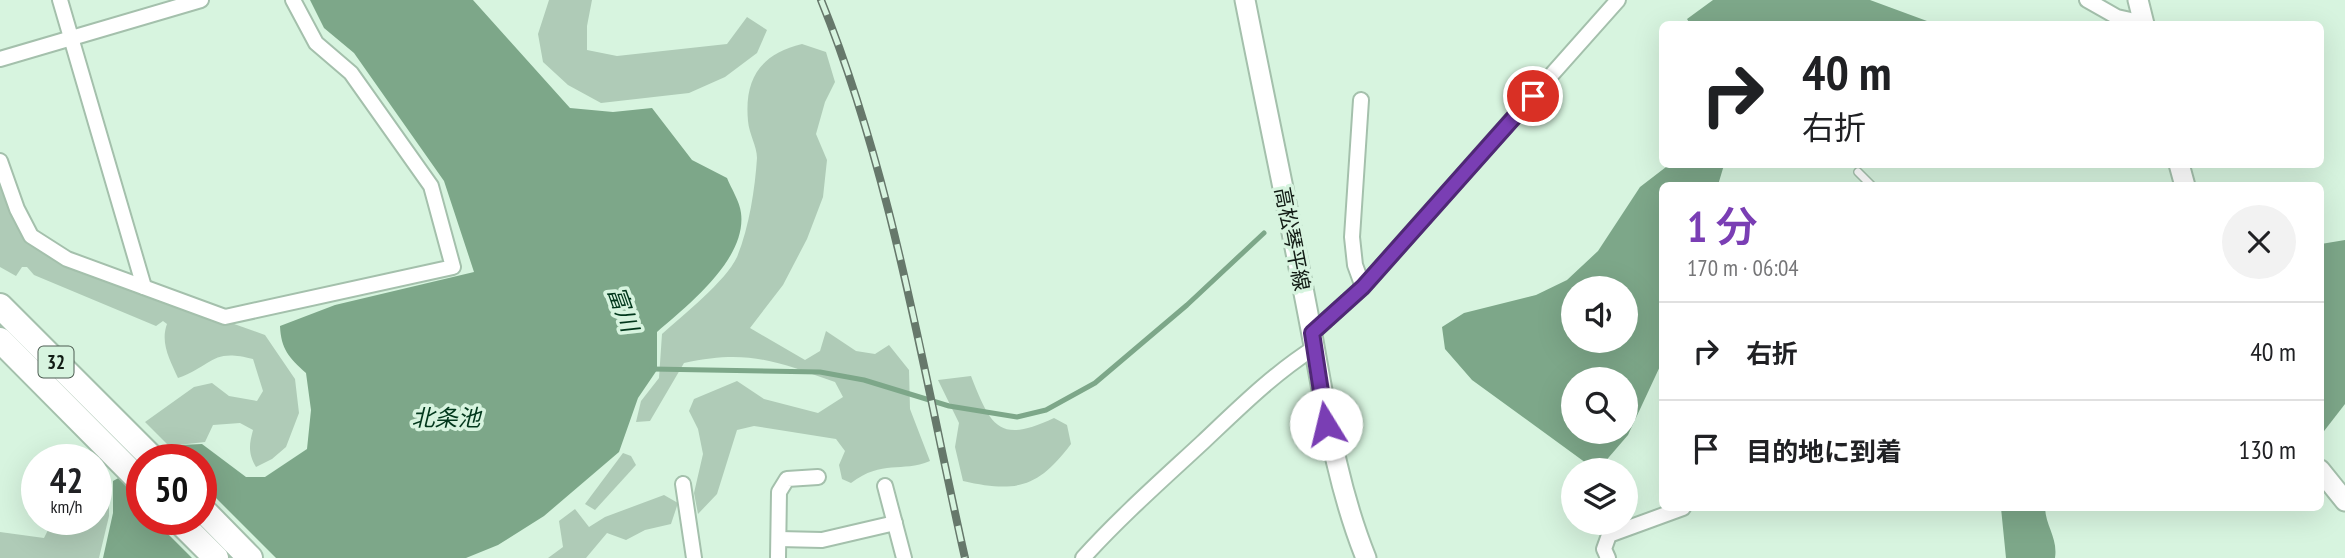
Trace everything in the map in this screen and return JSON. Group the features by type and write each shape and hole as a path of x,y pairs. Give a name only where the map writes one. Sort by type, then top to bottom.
{"highway":[{"name":"32","path":"0,306 138,444"},
{"name":"32","path":"0,340 126,467"},
{"path":"217,524 250,558"},
{"path":"193,535 216,558"}],"main road":[{"name":"高松琴平線","path":"1245,0 1342,490 1366,558"},
{"path":"2138,0 2143,21"},
{"path":"2324,475 2345,500"}],"street":[{"path":"60,0 145,287"},
{"path":"0,60 201,0"},
{"path":"0,161 17,209 31,236 66,259 225,317 453,267 432,186 351,73 316,43 293,0"},
{"path":"1083,558 1112,526 1313,341 1618,0"},
{"path":"2087,0 2117,17 2132,21"},
{"path":"1361,100 1352,237 1355,265 1363,287"},
{"path":"778,558 779,492 787,479 818,477"},
{"path":"683,484 694,558"},
{"path":"885,485 904,558"},
{"path":"1608,558 1604,550 1609,535 1675,511"},
{"path":"779,540 822,540 895,523"}],"lane":[{"path":"1858,172 1868,182"}],"shaded area":[{"path":"549,0 592,0 587,26 587,50 617,56 727,44 747,17 767,30 757,53 725,77 689,93 601,103 568,85 543,62 538,34"},
{"path":"802,44 826,52 835,82 825,102 816,134 827,160 823,197 807,239 783,285 750,328 805,360 820,351 826,331 856,351 875,354 889,345 909,370 910,409 930,461 873,471 851,483 842,479 839,465 845,451 836,439 754,426 737,430 717,494 698,514 694,493 703,454 698,429 689,411 694,399 737,381 764,399 818,413 843,397 835,382 778,363 744,357 706,359 684,363 650,421 636,422 641,401 659,378 662,334 723,277 741,246 751,208 757,158 747,106 753,80 766,61 788,48"},
{"path":"0,183 28,243 65,264 265,335 295,379 299,413 286,447 272,459 256,467 250,449 253,430 240,423 213,425 205,442 167,444 145,422 194,387 212,383 229,396 257,401 263,391 253,359 239,356 220,357 178,378 167,351 167,324 163,321 156,326 34,275 27,267 22,267 16,276 0,267"},
{"path":"971,376 985,408 999,426 1009,430 1021,430 1054,418 1067,425 1071,444 1048,470 1024,484 1012,486 963,481 955,447 959,423 938,380"},
{"path":"623,453 631,456 636,465 595,510 585,504"},
{"path":"664,495 678,503 671,524 645,530 626,540 607,533 586,558 548,558 563,547 559,521 575,509 589,527 605,517"},
{"path":"0,532 44,538 46,535 104,535 99,558 0,558"}],"water":[{"name":"北条池","path":"310,0 473,0 570,108 613,112 652,108 692,160 727,178 741,213 735,247 713,280 657,332 657,370 638,398 619,452 544,516 498,545 466,558 103,558 108,535 112,535 113,481 126,474 126,535 217,535 217,455 246,477 265,477 307,449 311,410 306,373 287,352 280,326 335,305 474,272 444,181 354,53 324,28"},
{"path":"1713,0 1870,0 1927,21 1688,21 1687,19"},
{"path":"1665,168 1723,168 1719,182 1659,182 1659,368 1638,414 1638,367 1561,367 1561,444 1620,444 1608,458 1579,458 1472,380 1445,349 1442,327 1464,313 1536,295 1561,283 1561,353 1638,353 1638,276 1571,276 1598,251 1640,187"},
{"path":"2345,240 2345,404 2324,431 2324,244"},
{"path":"2001,511 2045,511 2055,544 2055,558 2006,558"}],"pier":[{"path":"217,499 276,558 192,558 169,535 217,535"}],"waterway":[{"path":"652,369 820,372 864,380 949,406 1017,417 1046,410 1095,383 1187,305 1264,233"}],"railway":[{"path":"821,0 846,67 887,205 965,558"}],"route":[{"path":"1326,424 1312,333 1363,287 1533,96"}],"water label":[{"name":"富川","path":"623,309"}]}
